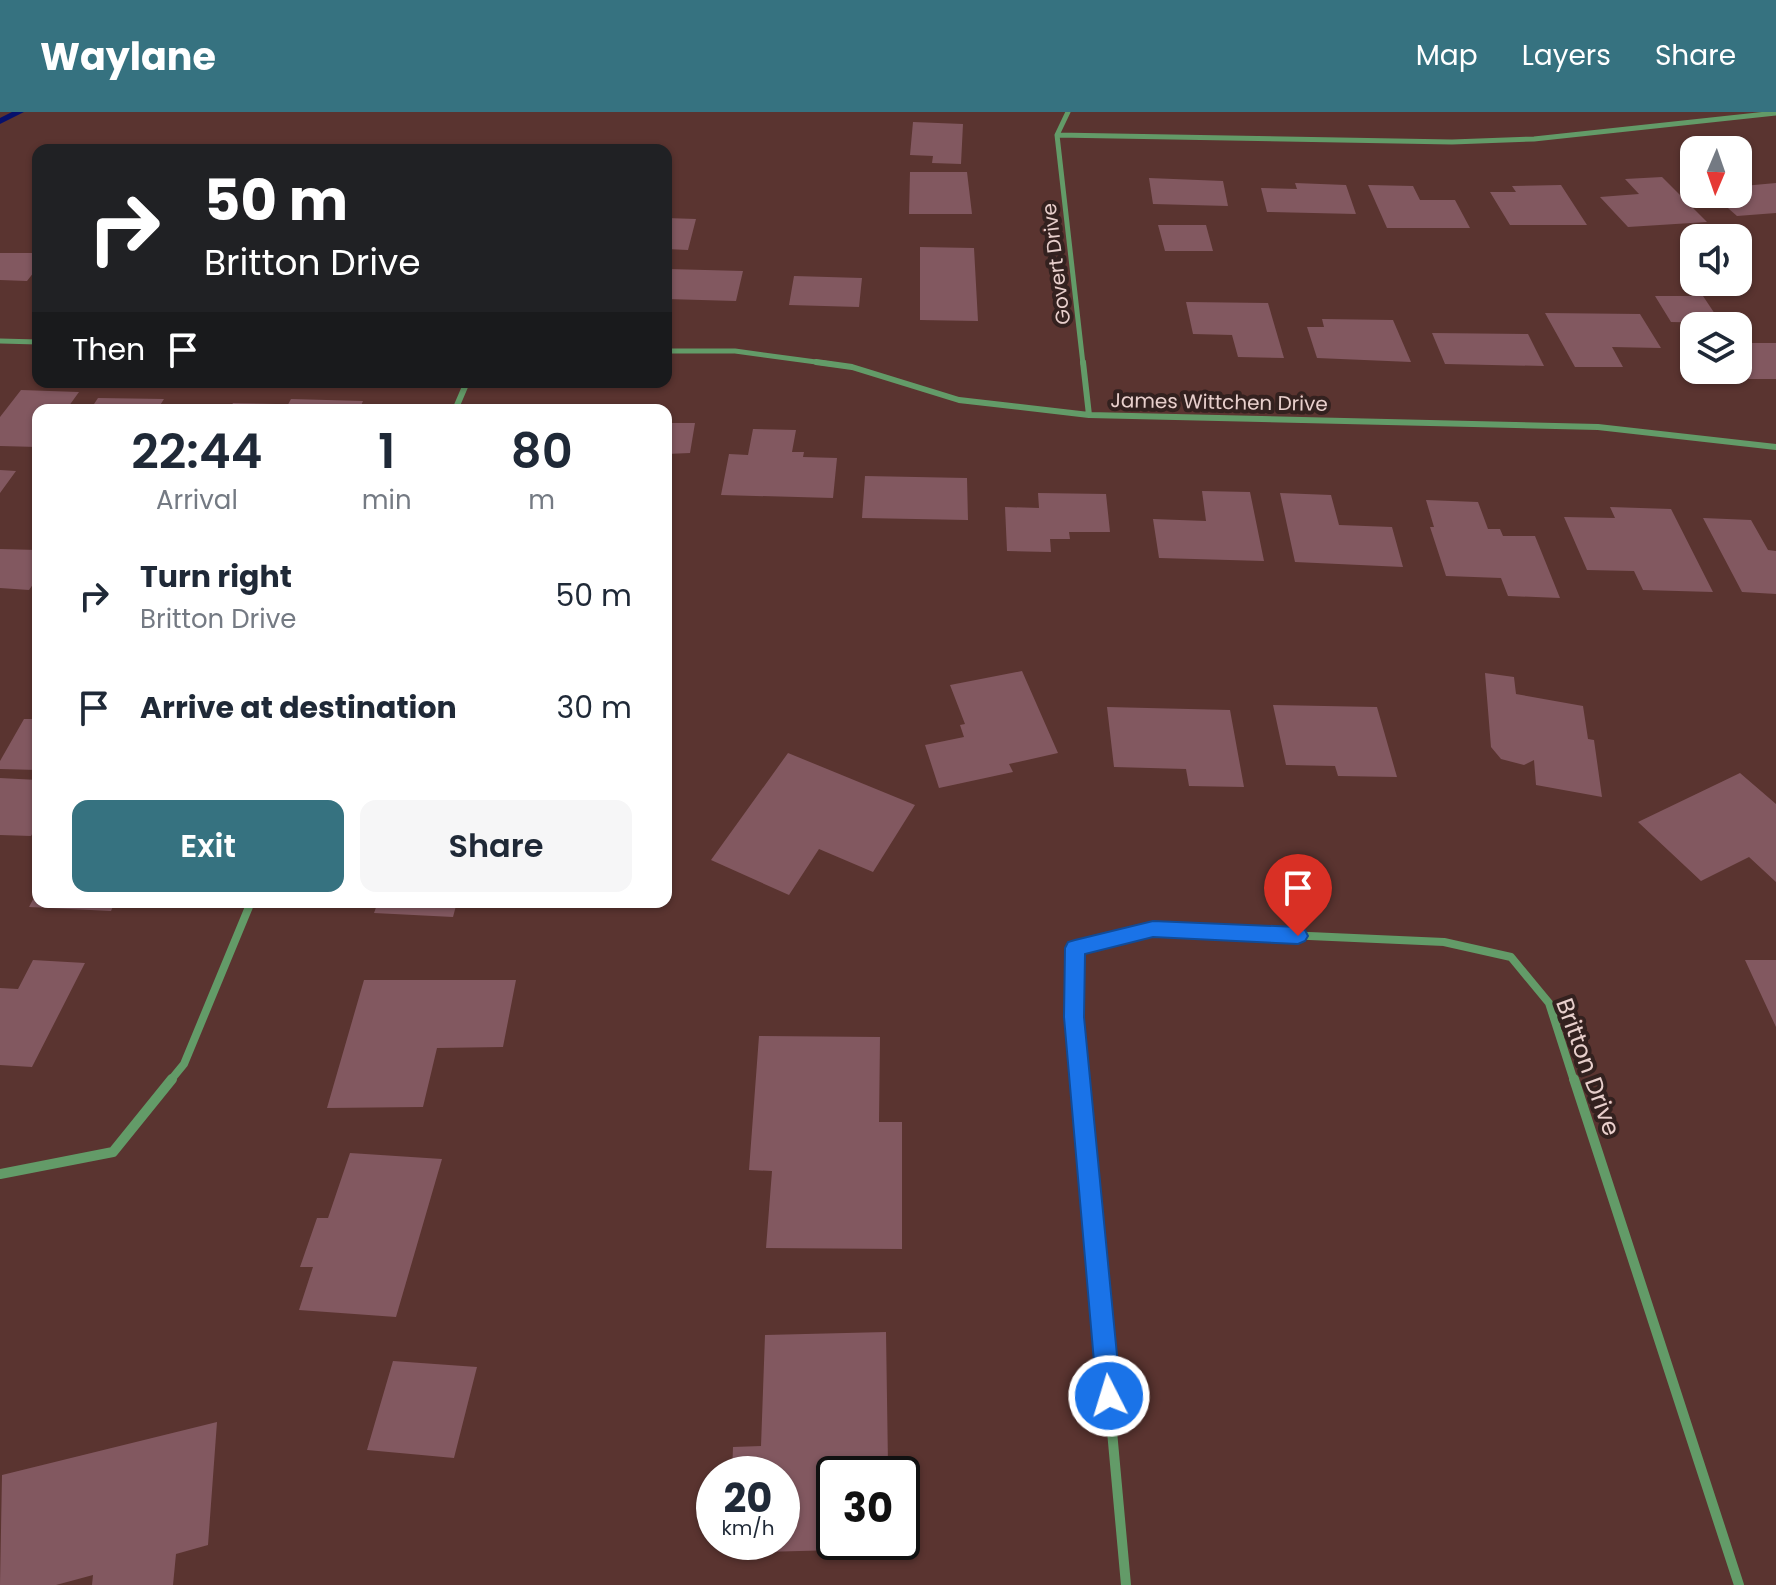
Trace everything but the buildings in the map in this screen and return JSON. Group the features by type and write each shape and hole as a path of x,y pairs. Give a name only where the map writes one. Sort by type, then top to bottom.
{"street":[{"path":"1068,112 1057,135 1466,142 1534,139 1776,113"},
{"name":"Govert Drive","path":"1057,135 1089,415"},
{"path":"0,341 32,342"},
{"name":"James Wittchen Drive","path":"672,351 735,351 852,367 959,400 1089,415 1598,427 1776,447"},
{"path":"0,1174 113,1152 184,1064 249,908"},
{"name":"Britton Drive","path":"1126,1585 1074,1017 1075,948 1153,929 1444,942 1511,957 1549,1003 1739,1585"}],"waterway":[{"path":"0,121 19,112"}],"route":[{"path":"1109,1396 1074,1017 1075,948 1153,929 1298,936"}]}
